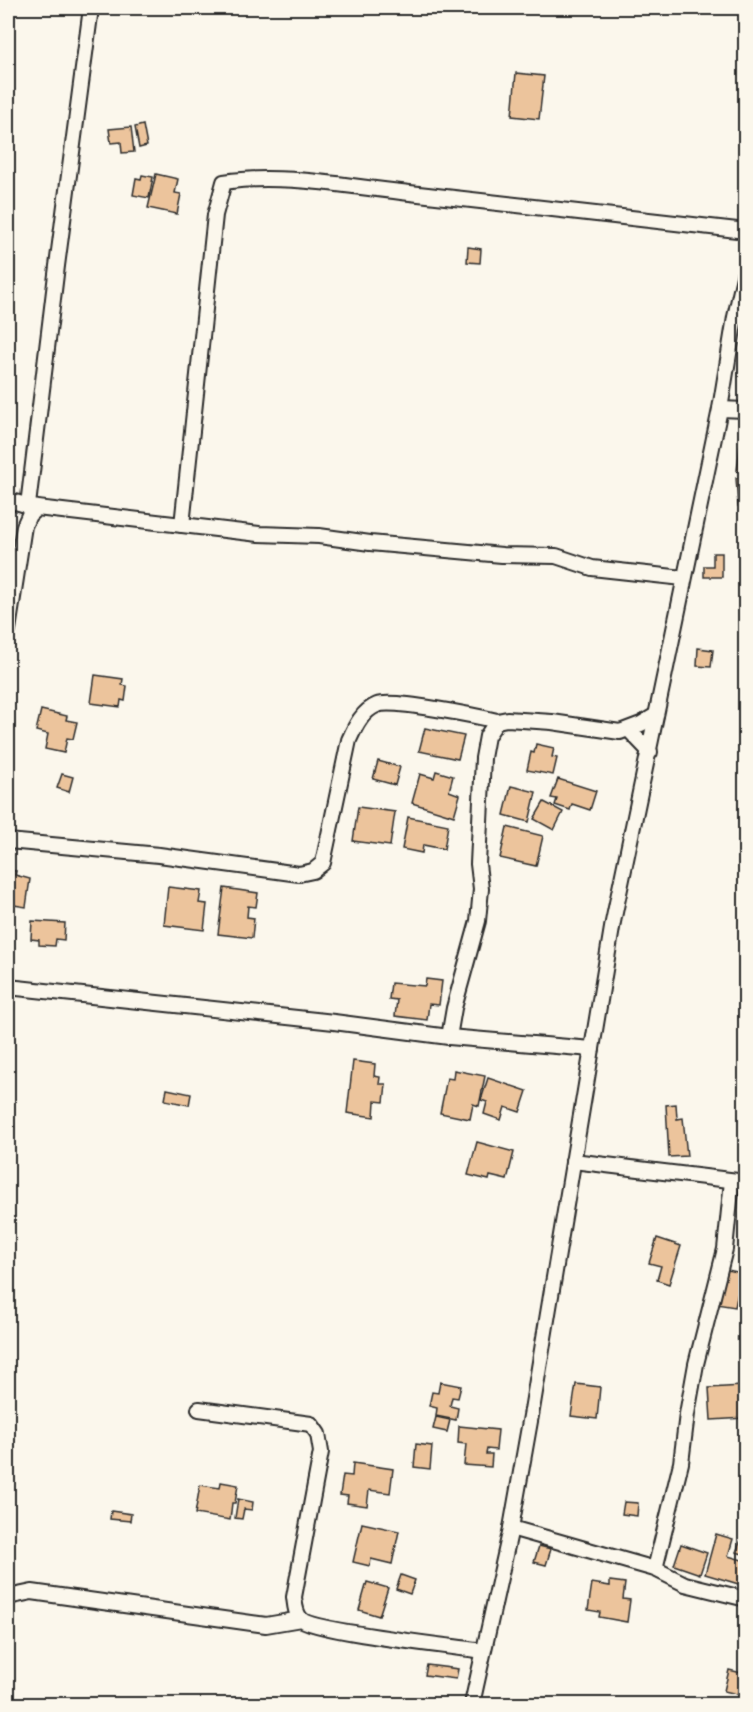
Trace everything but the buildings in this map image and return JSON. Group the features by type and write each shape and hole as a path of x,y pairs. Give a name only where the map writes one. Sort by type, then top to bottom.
{"street":[{"path":"8,630 24,526 33,506 57,266 91,8"},
{"path":"183,525 215,215 224,182 240,179 266,179 315,183 746,231"},
{"path":"472,1704 511,1527 559,1254 613,922 720,409 735,317 746,268"},
{"path":"720,409 746,410"},
{"path":"8,500 33,506 259,534 319,536 501,555 556,556 592,568 683,578"},
{"path":"8,842 159,855 299,874 313,871 323,863 349,740 356,724 365,713 378,704 443,710 497,721 507,719 552,722 620,732 629,730 656,715"},
{"path":"449,1038 454,1008 478,921 481,889 478,864 483,758 487,736 497,721"},
{"path":"629,730 650,752"},
{"path":"8,987 334,1022 449,1038 592,1049"},
{"path":"573,1161 739,1181 725,1249 696,1365 681,1463 655,1569"},
{"path":"199,1409 311,1424 318,1434 321,1452 294,1597 295,1607 301,1619 310,1624 483,1651"},
{"path":"511,1527 655,1569 685,1584 746,1599"},
{"path":"8,1597 32,1592 266,1625 301,1619"}]}
